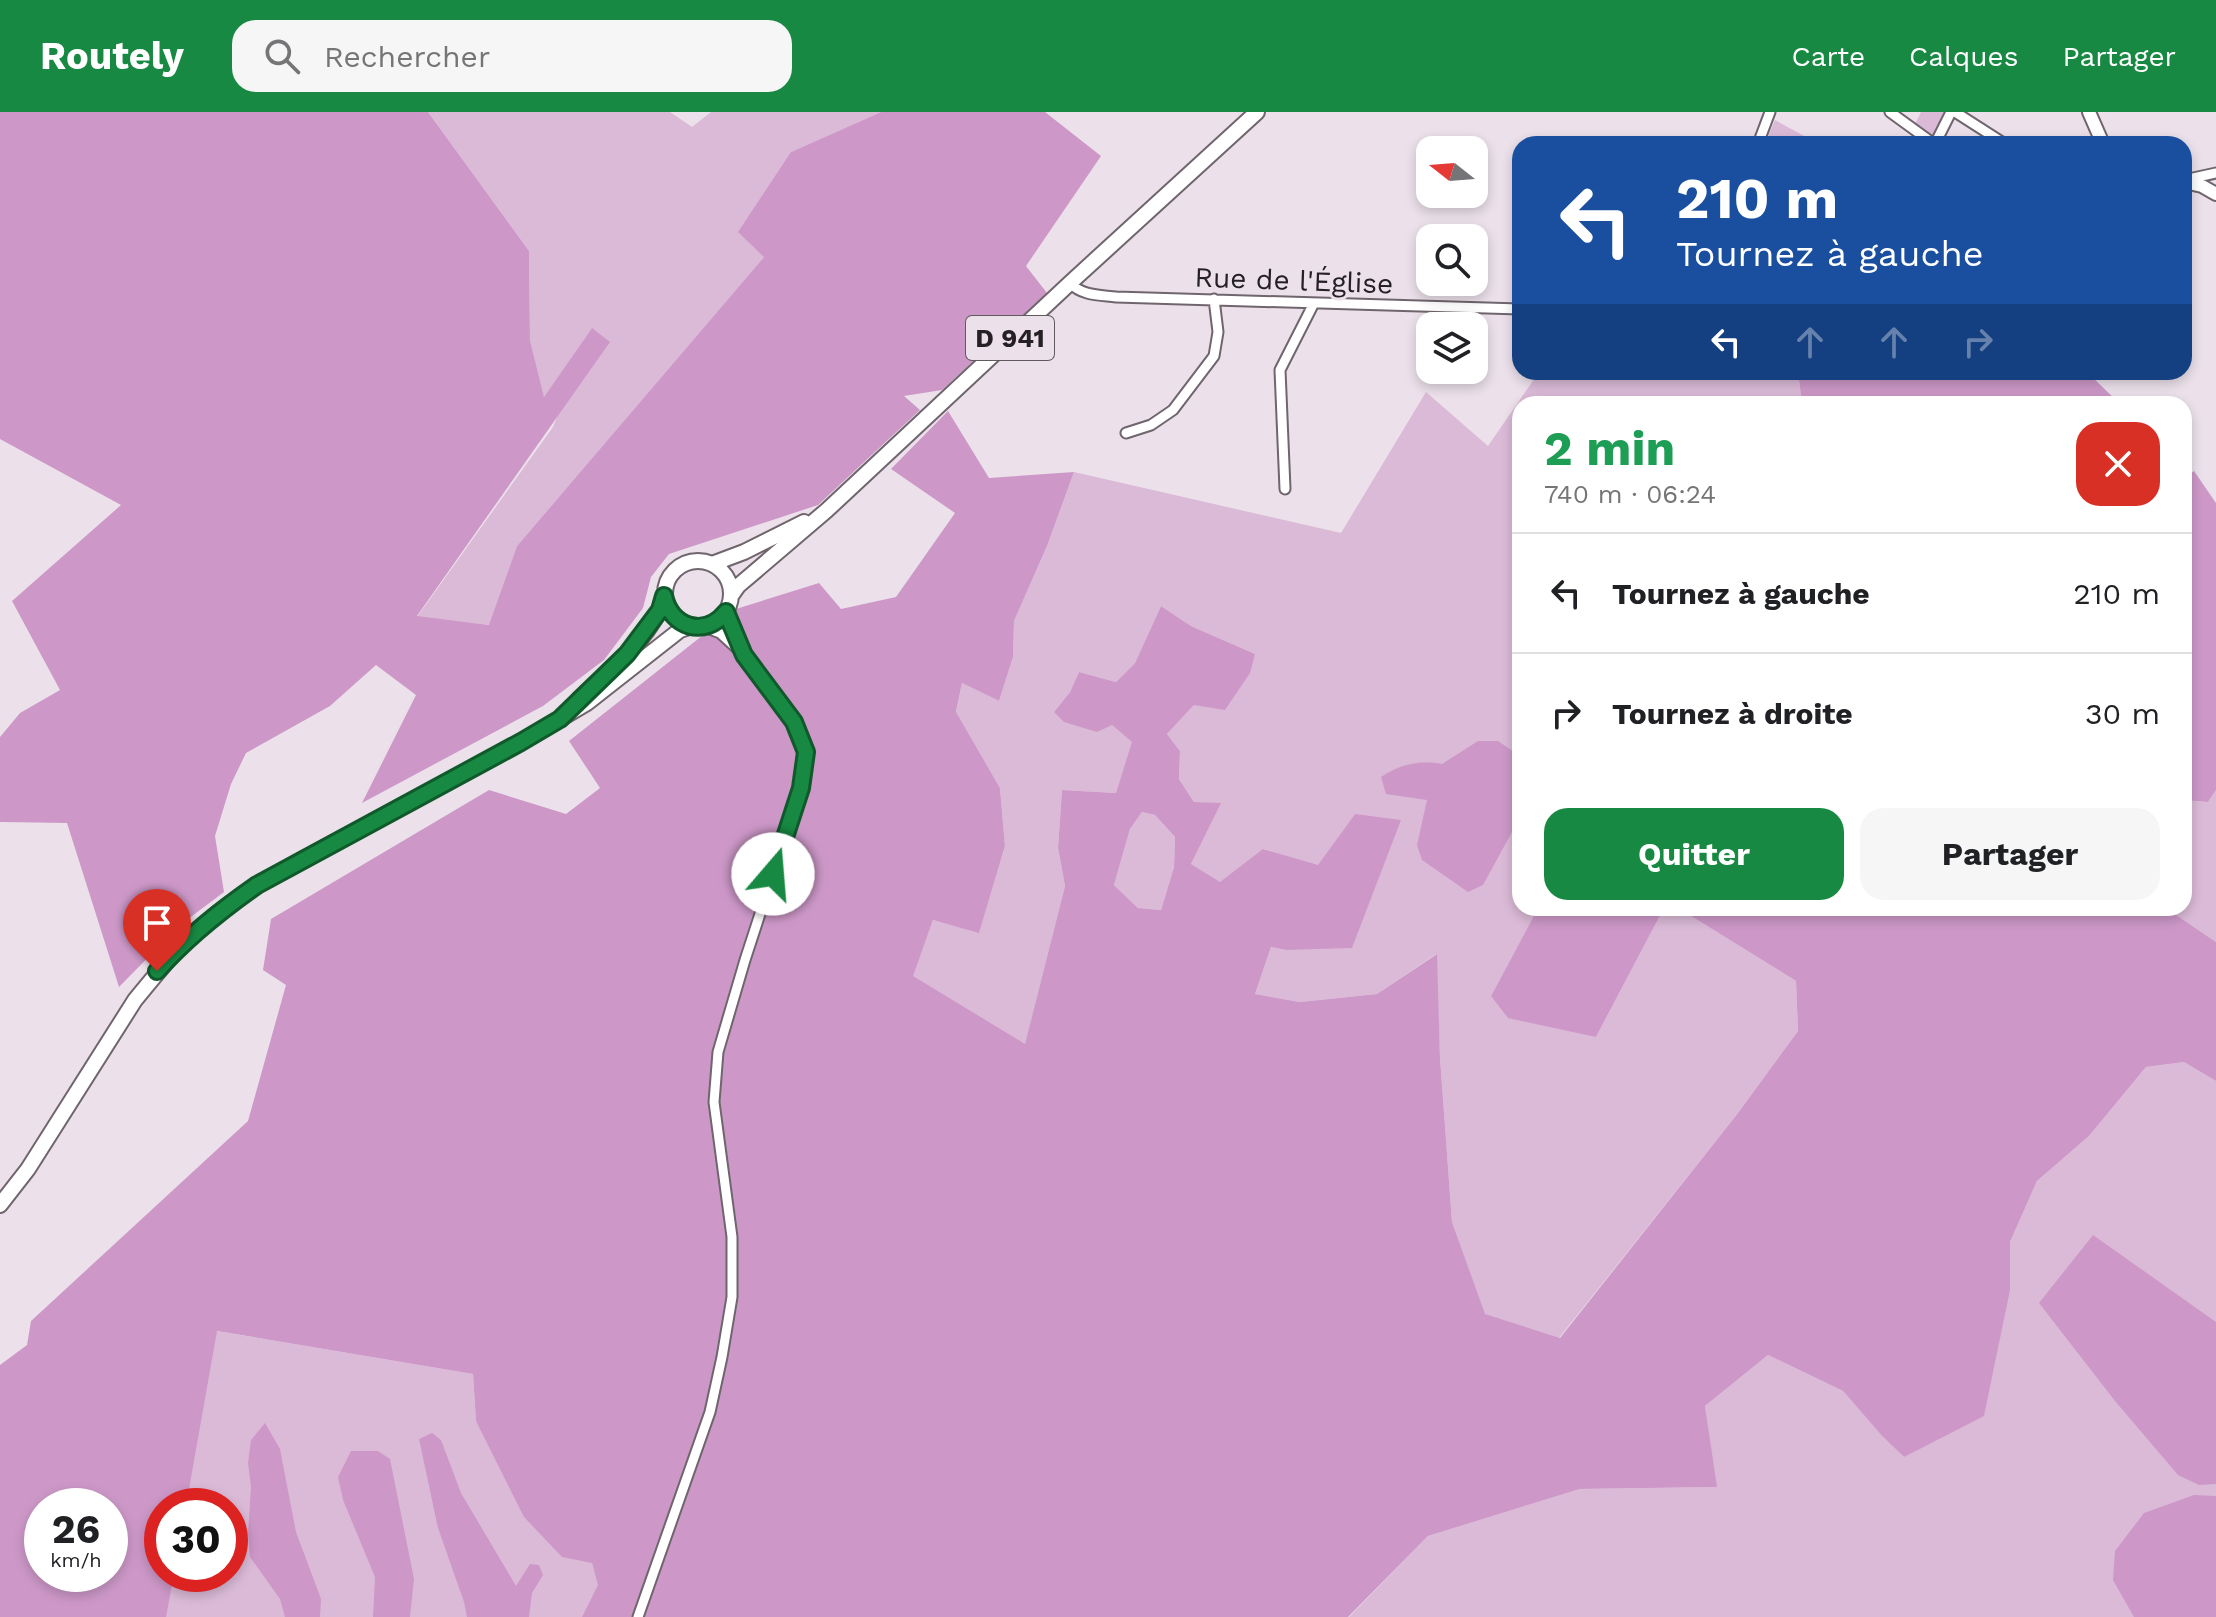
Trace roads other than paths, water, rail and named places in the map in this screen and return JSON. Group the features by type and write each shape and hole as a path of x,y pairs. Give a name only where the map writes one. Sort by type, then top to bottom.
{"main road":[{"name":"D 941","path":"731,596 738,586 826,511 1257,112"},
{"path":"2089,112 2100,136"},
{"path":"2192,184 2216,194"},
{"name":"D 941","path":"712,564 744,552 826,511"},
{"path":"0,1205 28,1169 135,1000 182,943 257,885 521,742 560,719 587,703 680,630 717,622 726,612 731,596 726,577 712,564 701,561 679,566 665,585 660,610 627,654 560,719"},
{"path":"664,596 672,616 696,627"}],"street":[{"path":"1761,136 1770,112"},
{"path":"1890,112 1924,136"},
{"path":"1940,136 1953,112 1992,136"},
{"path":"2192,179 2216,173"},
{"name":"Rue de l'Église","path":"1070,283 1076,290 1116,297 1512,309"},
{"path":"1126,433 1151,425 1173,410 1214,356 1218,332 1214,299"},
{"path":"1285,489 1280,370 1314,303"},
{"path":"726,612 744,655"},
{"path":"638,1617 710,1412 722,1357 732,1297 732,1237 714,1102 718,1052 801,788 806,752 794,722 744,655 720,633 696,627"}]}
